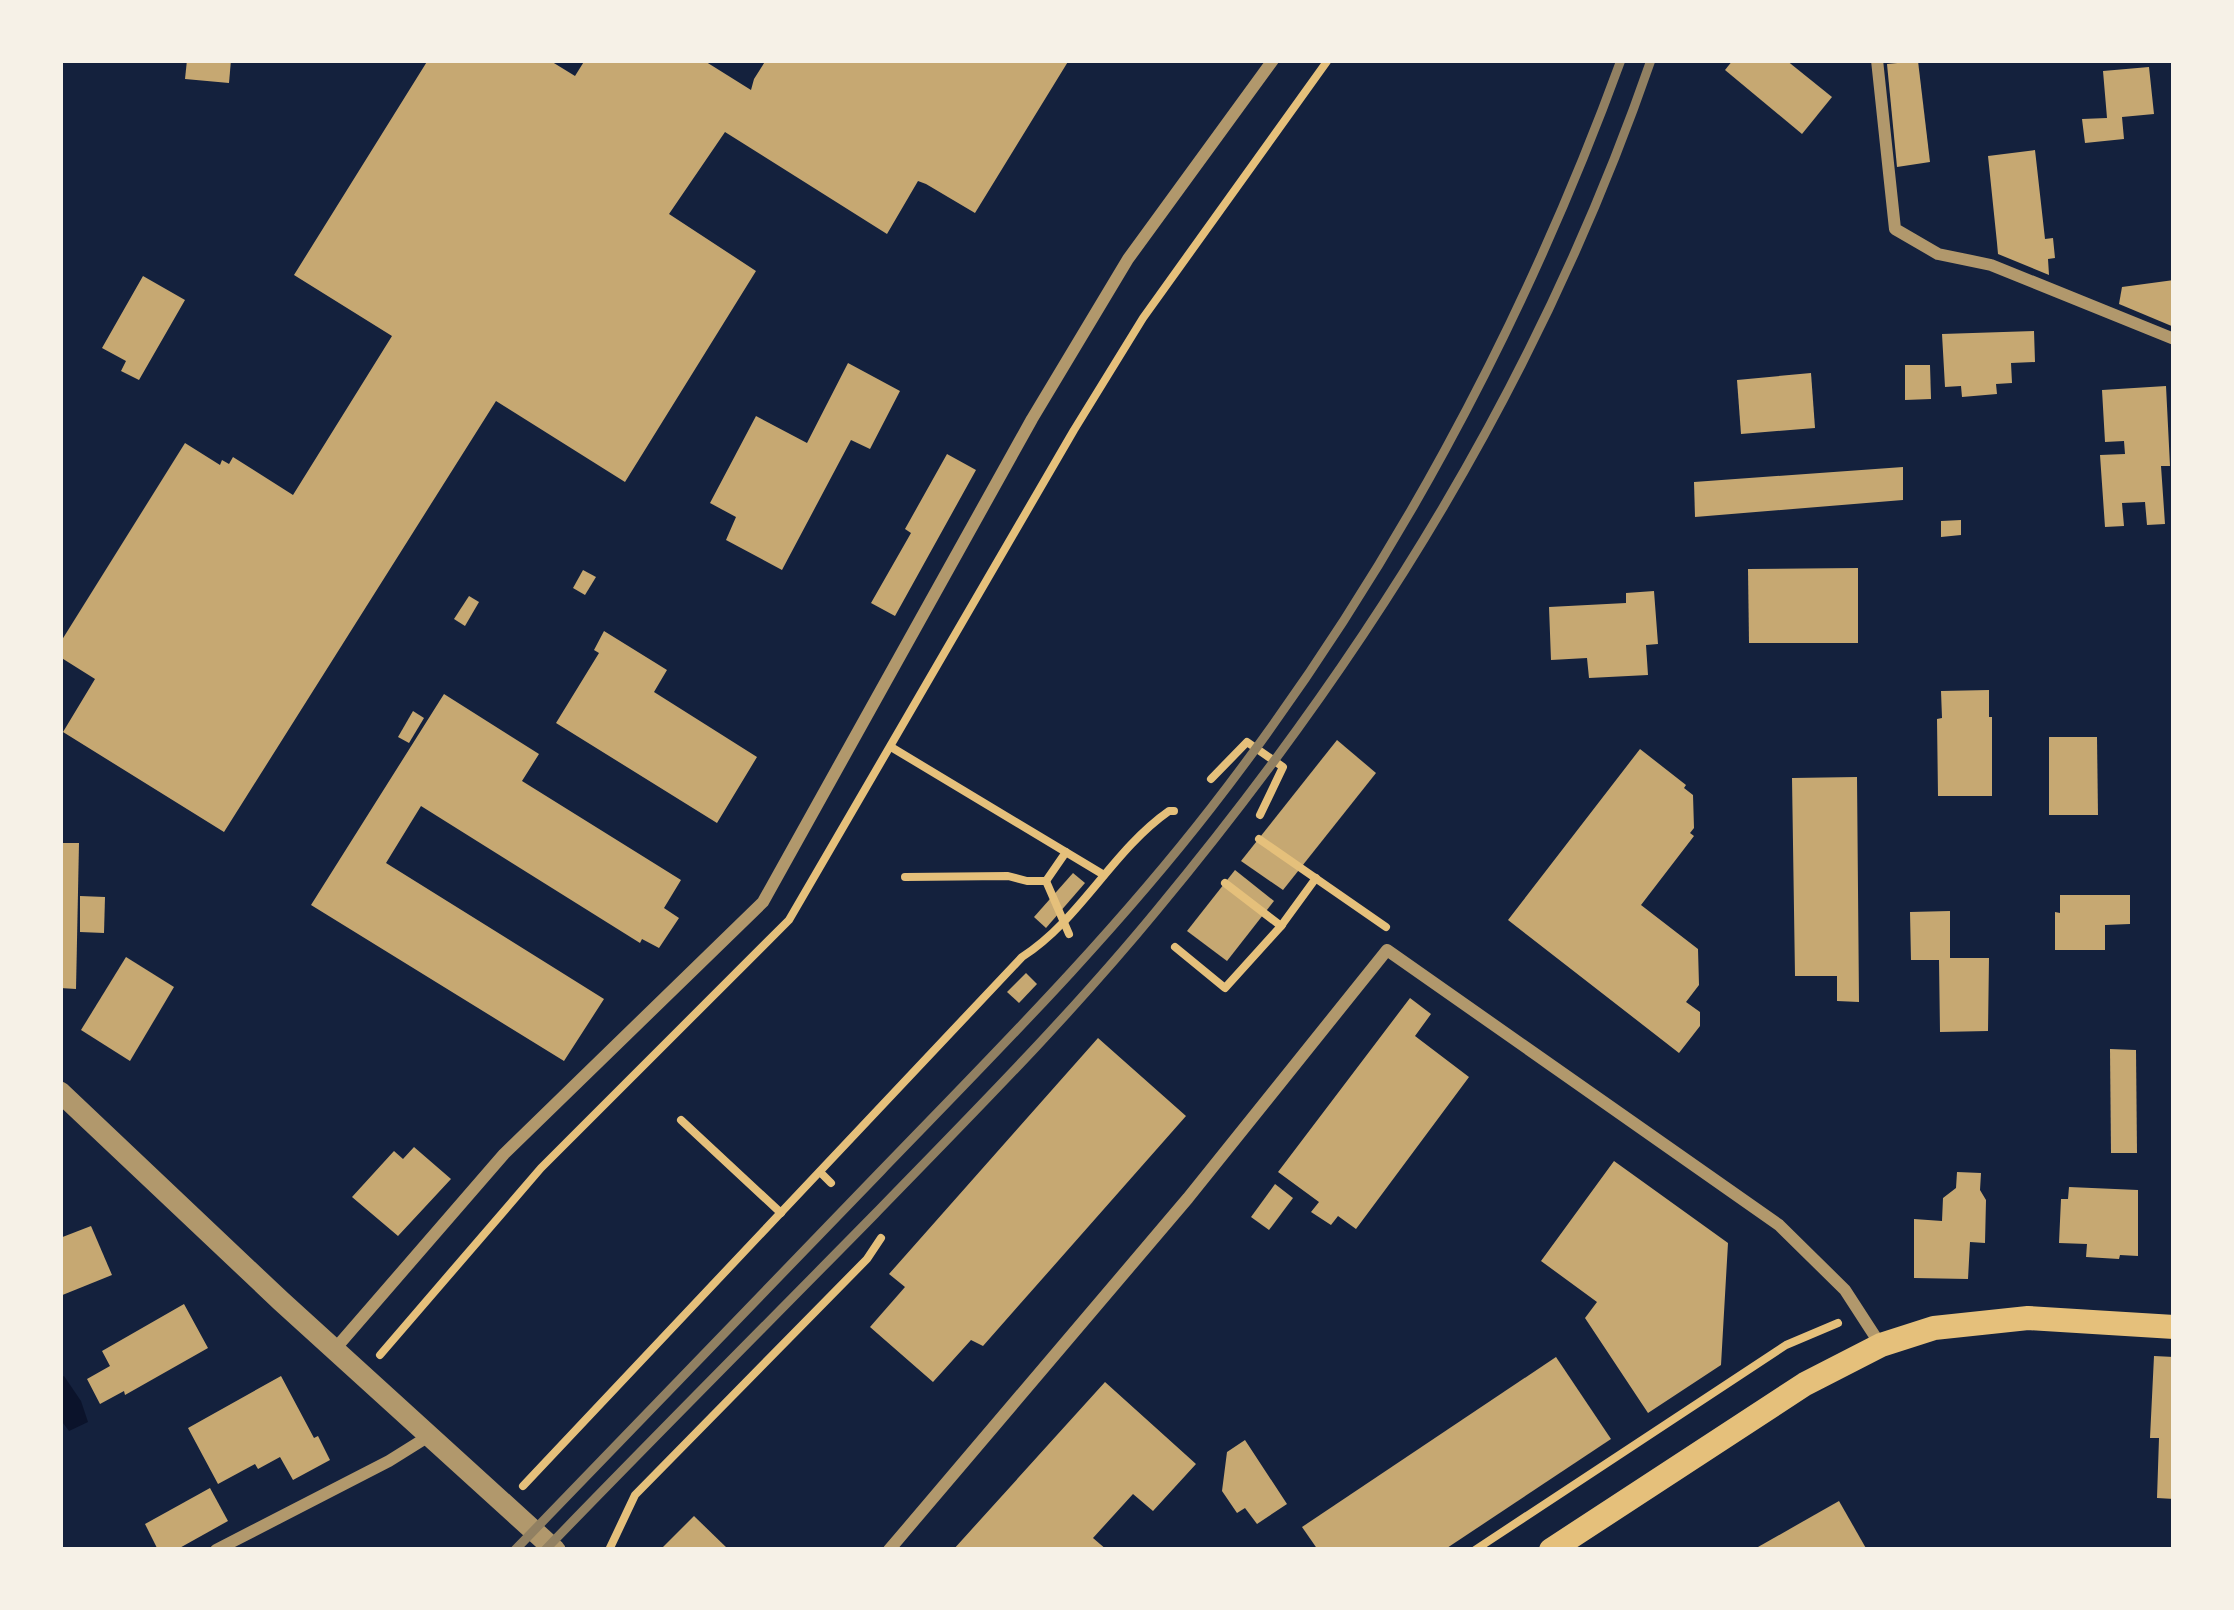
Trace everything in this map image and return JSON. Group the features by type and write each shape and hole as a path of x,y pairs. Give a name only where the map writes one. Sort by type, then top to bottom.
{"main road":[{"path":"1551,1550 1805,1384 1881,1345 1934,1328 2028,1318 2174,1327"}],"street":[{"path":"335,1349 504,1154 763,902 1032,419 1128,259 1273,60"},
{"path":"1877,60 1895,229 1938,254 1991,265 2174,339"},
{"path":"889,1550 1188,1198 1387,950 1779,1225 1845,1290 1881,1345"},
{"path":"60,1092 556,1550"},
{"path":"216,1550 370,1472 430,1435"}],"path":[{"path":"1211,778 1247,742 1282,767 1260,815"},
{"path":"891,747 1104,875"},
{"path":"506,1504 1022,957 1048,940 1145,827 1174,811"},
{"path":"1259,839 1397,935"},
{"path":"1046,881 1066,852"},
{"path":"905,878 1008,876 1046,881"},
{"path":"1175,947 1225,988 1282,925 1316,878"},
{"path":"1046,881 1070,934"},
{"path":"1225,883 1282,925"},
{"path":"682,1120 781,1213"},
{"path":"820,1172 831,1183"},
{"path":"609,1550 634,1495 868,1258 880,1238"}],"water":[{"path":"64,1376 88,1422 69,1431 60,1419 60,1378"}],"building":[{"path":"187,60 231,60 229,83 185,79"},
{"path":"428,60 549,60 575,76 585,60 703,60 751,90 766,60 1069,60 975,213 918,181 887,234 725,132 669,214 756,271 625,482 496,401 224,832 63,732 95,679 60,657 60,643 185,443 220,465 222,460 229,464 233,457 293,495 392,336 294,275"},
{"path":"1733,60 1786,60 1832,97 1802,134 1725,70"},
{"path":"1918,61 1930,162 1897,167 1887,64"},
{"path":"2149,67 2154,114 2122,117 2124,139 2085,143 2082,119 2107,118 2103,71"},
{"path":"2035,150 2045,239 2053,238 2055,258 2048,259 2049,275 1998,254 1988,156"},
{"path":"143,276 185,300 139,380 121,371 126,361 102,348"},
{"path":"2174,280 2174,327 2119,304 2122,287"},
{"path":"2034,331 2035,362 2011,363 2012,383 1996,384 1997,394 1962,397 1961,386 1945,387 1942,334"},
{"path":"848,363 900,391 870,449 851,440 782,570 726,540 736,517 710,503 756,416 807,443"},
{"path":"1905,365 1930,365 1931,399 1905,400"},
{"path":"1811,373 1815,428 1741,434 1737,380"},
{"path":"2166,386 2170,466 2161,466 2165,524 2147,525 2145,502 2122,503 2124,526 2105,527 2100,455 2125,454 2124,441 2105,442 2102,390"},
{"path":"947,454 976,470 895,616 871,603 911,533 905,529"},
{"path":"1903,467 1903,500 1695,517 1694,482"},
{"path":"1961,520 1961,535 1941,537 1941,521"},
{"path":"1858,568 1858,643 1749,643 1748,569"},
{"path":"583,570 596,577 585,595 573,588"},
{"path":"1654,591 1658,644 1646,645 1648,675 1589,678 1587,658 1551,660 1549,607 1626,603 1626,593"},
{"path":"469,596 479,602 465,626 454,619"},
{"path":"604,631 667,670 654,692 757,757 717,823 556,723 599,653 594,650"},
{"path":"1989,690 1992,796 1938,796 1941,691"},
{"path":"444,694 539,754 522,781 681,880 664,908 679,918 659,948 642,939 640,943 421,806 386,863 604,999 564,1061 311,905"},
{"path":"413,711 424,718 409,743 398,737"},
{"path":"2049,737 2097,737 2098,815 2049,815"},
{"path":"1337,740 1376,773 1283,890 1241,861"},
{"path":"1640,749 1693,795 1690,833 1694,836 1641,905 1698,949 1699,985 1686,1002 1700,1012 1700,1026 1679,1053 1508,920"},
{"path":"1857,777 1859,1002 1837,1001 1837,976 1795,976 1792,778"},
{"path":"60,843 79,843 76,989 60,988"},
{"path":"1235,870 1274,901 1227,961 1187,931"},
{"path":"1073,873 1085,883 1046,928 1034,917"},
{"path":"2060,895 2130,895 2130,924 2105,925 2105,950 2055,950"},
{"path":"80,896 105,897 104,933 80,932"},
{"path":"1950,911 1950,958 1989,958 1988,1031 1940,1032 1939,960 1911,960 1910,912"},
{"path":"126,957 174,987 130,1061 81,1030"},
{"path":"1026,973 1037,984 1019,1003 1007,992"},
{"path":"1410,998 1431,1014 1415,1036 1469,1077 1356,1229 1338,1216 1331,1225 1311,1212 1319,1202 1278,1172"},
{"path":"1098,1038 1186,1116 983,1346 971,1340 933,1382 870,1327 905,1287 889,1274"},
{"path":"2110,1049 2136,1050 2137,1153 2111,1153"},
{"path":"414,1147 451,1179 398,1236 352,1197 394,1151 403,1159"},
{"path":"1614,1161 1728,1243 1721,1365 1648,1413 1585,1318 1597,1302 1541,1261"},
{"path":"1957,1172 1981,1173 1985,1243 1970,1242 1968,1279 1914,1278 1914,1219 1942,1221 1943,1198 1956,1188"},
{"path":"1275,1184 1293,1198 1269,1230 1251,1217"},
{"path":"2069,1187 2138,1190 2138,1256 2086,1257 2087,1244 2059,1243 2061,1199 2068,1199"},
{"path":"91,1226 112,1275 60,1296 60,1238"},
{"path":"184,1304 208,1348 100,1404 87,1379 110,1366 102,1351"},
{"path":"2154,1356 2174,1357 2174,1499 2157,1498 2159,1438 2150,1438"},
{"path":"1556,1357 1611,1439 1444,1550 1318,1550 1302,1527"},
{"path":"281,1376 330,1460 293,1480 280,1457 218,1484 188,1428"},
{"path":"1105,1382 1196,1464 1153,1511 1133,1494 1093,1538 1107,1550 953,1550"},
{"path":"1245,1440 1287,1504 1257,1524 1245,1508 1237,1513 1222,1491 1227,1452"},
{"path":"210,1488 228,1521 176,1550 158,1550 145,1524"},
{"path":"1839,1501 1867,1550 1758,1547"},
{"path":"694,1516 729,1550 660,1550"}],"railway":[{"path":"515,1550 1051,994 1172,856 1275,722 1392,543 1445,450 1540,258 1621,60"},
{"path":"545,1550 1054,1027 1157,910 1309,713 1443,508 1503,401 1558,291 1651,60"}]}
